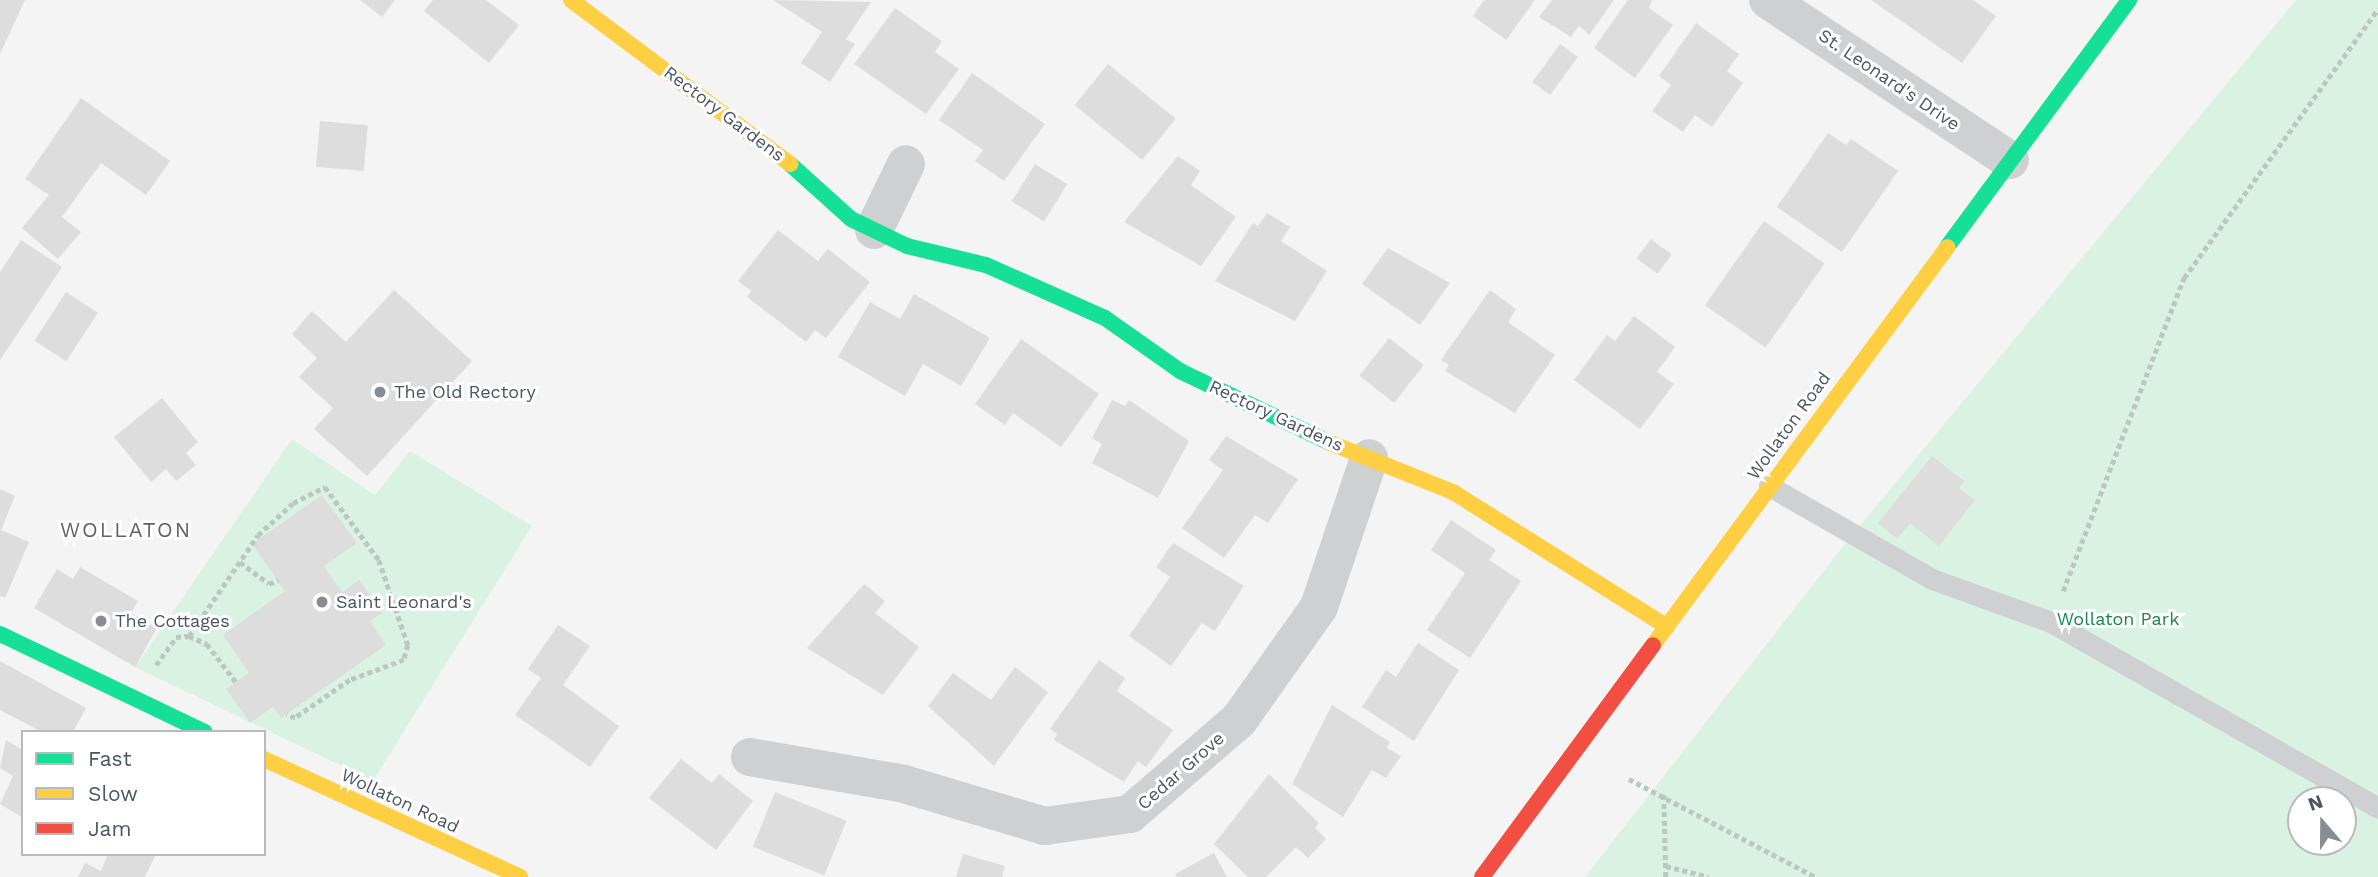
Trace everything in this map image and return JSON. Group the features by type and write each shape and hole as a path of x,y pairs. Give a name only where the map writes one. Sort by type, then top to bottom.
{"street":[{"name":"Rectory Gardens","path":"571,0 768,144 851,219 907,246 986,265 1105,318 1180,371 1369,458 1453,492 1667,627"},
{"name":"St. Leonard's Drive","path":"1768,0 2010,160"},
{"name":"Wollaton Road","path":"1482,877 2129,0"},
{"path":"874,230 906,164"},
{"name":"Cedar Grove","path":"750,757 904,783 1045,826 1130,814 1239,720 1319,607 1369,458"},
{"path":"0,634 201,730"},
{"name":"Wollaton Road","path":"266,760 520,877"}],"lane":[{"path":"1769,486 1932,579 2051,622 2378,808"}],"path":[{"path":"2051,622 2185,278 2378,9"},
{"path":"134,699 167,646 189,636 240,562 293,503 325,487 379,560 401,617 408,645 404,660 350,680 295,718 286,715"},
{"path":"240,562 269,584 278,580"},
{"path":"189,636 207,644 236,682"},
{"path":"1629,779 1816,877"},
{"path":"1664,795 1666,877"},
{"path":"1665,866 1709,877"}],"green space":[{"name":"Wollaton Park","path":"2296,0 2378,0 2378,877 1585,877 1848,540"},
{"path":"292,439 375,495 410,451 532,526 373,781 135,667"}],"building":[{"path":"0,0 25,0 0,54"},
{"path":"360,0 395,0 382,17"},
{"path":"433,0 486,0 519,25 489,63 424,11"},
{"path":"773,0 871,2 846,39 855,44 830,82 801,63 822,32"},
{"path":"1484,0 1535,0 1506,40 1473,16"},
{"path":"1552,0 1614,0 1589,35 1579,26 1571,37 1539,17"},
{"path":"1628,0 1652,0 1649,8 1673,25 1635,78 1594,48"},
{"path":"1871,0 1973,0 1996,16 1962,63"},
{"path":"895,8 942,41 935,52 959,69 926,114 854,64"},
{"path":"1696,23 1739,54 1727,71 1743,83 1712,127 1695,115 1683,132 1652,111 1671,85 1659,76"},
{"path":"1560,44 1578,57 1550,95 1532,82"},
{"path":"1108,64 1176,119 1142,160 1075,105"},
{"path":"972,73 1045,124 1004,181 975,161 983,150 939,120"},
{"path":"81,98 170,161 146,195 101,163 62,217 81,232 58,259 22,228 49,195 25,179"},
{"path":"320,121 368,125 364,171 316,167"},
{"path":"1828,133 1846,145 1851,139 1898,171 1842,252 1777,207"},
{"path":"1178,156 1200,171 1191,185 1236,217 1201,266 1124,222"},
{"path":"1035,164 1067,184 1044,221 1012,201"},
{"path":"1267,213 1290,227 1281,241 1327,271 1295,321 1215,281 1253,223 1258,226"},
{"path":"1764,221 1825,263 1766,348 1705,305"},
{"path":"778,230 818,261 828,249 870,282 826,338 815,330 806,342 747,297 751,291 738,281"},
{"path":"1651,239 1672,255 1657,274 1637,258"},
{"path":"21,240 62,267 0,360 0,272"},
{"path":"1388,248 1450,283 1420,325 1362,284"},
{"name":"The Old Rectory","path":"394,290 472,361 367,476 314,429 333,408 299,377 317,358 292,334 312,311 346,342"},
{"path":"1490,290 1516,309 1508,322 1555,355 1515,413 1445,371 1449,365 1441,360"},
{"path":"66,292 98,313 66,361 34,341"},
{"path":"914,294 990,338 961,386 923,364 905,396 838,357 870,302 900,319"},
{"path":"1634,316 1675,347 1657,372 1674,384 1640,429 1574,380 1607,335 1615,341"},
{"path":"1389,338 1424,365 1394,403 1359,376"},
{"path":"1021,339 1099,394 1061,447 1013,413 1005,425 975,404"},
{"path":"162,398 198,442 186,453 196,465 176,481 166,469 151,482 114,437"},
{"path":"1112,400 1125,406 1129,400 1189,441 1158,498 1092,463 1102,444 1092,438"},
{"path":"1226,436 1298,479 1268,523 1255,515 1224,558 1182,528 1223,470 1209,460"},
{"path":"1932,456 1964,481 1959,488 1975,500 1939,546 1910,523 1897,539 1878,523"},
{"path":"0,489 15,496 1,530 29,542 5,598 0,596"},
{"name":"Saint Leonard's","path":"322,495 357,543 324,566 342,592 359,580 382,613 370,621 386,645 281,718 273,707 250,723 226,689 249,673 223,635 285,591 252,544"},
{"path":"1451,520 1496,550 1489,560 1521,581 1470,658 1427,630 1465,573 1431,550"},
{"path":"1173,543 1244,586 1215,631 1202,623 1171,666 1129,636 1170,577 1156,567"},
{"name":"The Cottages","path":"80,567 138,601 131,613 157,628 135,667 34,608 57,569 73,579"},
{"path":"864,584 885,601 875,613 919,647 883,695 807,648"},
{"path":"558,625 590,646 563,685 619,726 590,767 515,715 541,678 528,669"},
{"path":"1418,643 1459,670 1414,741 1362,707 1386,670 1396,677"},
{"path":"1099,660 1125,678 1117,691 1173,730 1146,767 1138,761 1124,782 1054,740 1057,734 1050,729"},
{"path":"0,661 86,708 74,730 38,730 0,710"},
{"path":"1015,667 1048,692 994,766 928,706 953,673 991,700"},
{"path":"1332,705 1390,742 1387,748 1401,756 1386,778 1372,770 1343,817 1292,784"},
{"path":"6,740 21,749 21,817 0,804 13,776 0,768"},
{"path":"681,759 712,783 719,774 753,801 716,850 649,798"},
{"path":"1269,774 1319,823 1315,828 1326,839 1308,858 1296,847 1266,877 1248,877 1214,844"},
{"path":"775,792 846,821 824,876 753,847"},
{"path":"1214,853 1227,877 1177,877 1175,874"},
{"path":"963,854 1005,866 1002,877 956,877"},
{"path":"107,856 155,856 145,877 78,877 85,863 101,871"}],"traffic: fast":[{"path":"1947,247 2129,0"},
{"path":"790,164 851,219 907,246 986,265 1105,318 1180,371 1328,442"},
{"path":"0,634 201,730"}],"traffic: slow":[{"path":"571,0 790,164"},
{"path":"1653,645 1947,247"},
{"path":"1328,442 1453,492 1667,627"},
{"path":"266,760 520,877"}],"traffic: jam":[{"path":"1482,877 1653,645"}],"place":[{"name":"The Old Rectory","path":"380,392"},
{"name":"Saint Leonard's","path":"322,602"},
{"name":"The Cottages","path":"101,621"}],"district":[{"name":"WOLLATON","path":"126,530"}]}
